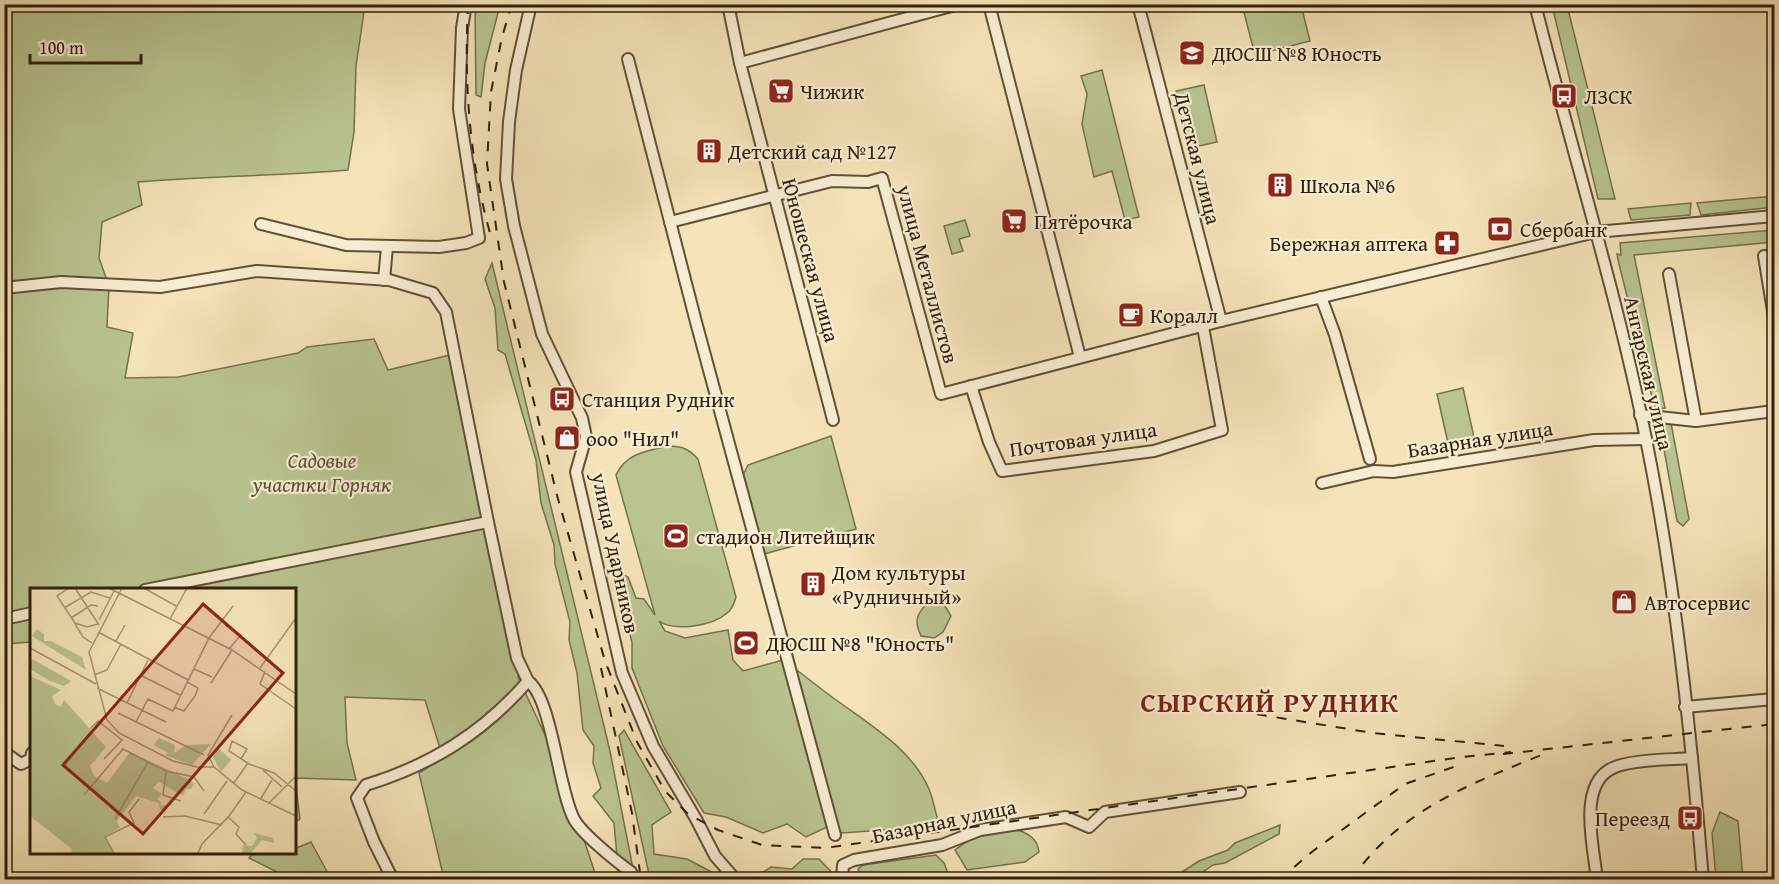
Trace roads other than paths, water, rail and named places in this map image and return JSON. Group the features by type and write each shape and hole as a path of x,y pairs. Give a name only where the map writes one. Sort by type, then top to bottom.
{"street":[{"path":"261,224 346,245 439,247 466,243 479,238 459,109 462,28 466,4"},
{"name":"улица Ударников","path":"531,4 516,69 509,122 506,179 514,226 542,333 582,418 586,437 576,472 622,674 653,746 715,856 736,879"},
{"name":"Юношеская улица","path":"728,4 740,63 833,420"},
{"path":"740,63 959,4"},
{"path":"988,4 1080,357"},
{"name":"Детская улица","path":"1138,4 1221,321"},
{"name":"Ангарская улица","path":"1535,4 1596,232 1646,439 1675,620 1692,758 1703,879"},
{"path":"628,58 835,835"},
{"name":"улица Металлистов","path":"774,196 832,181 868,182 882,178 941,394 971,386"},
{"path":"670,222 774,196"},
{"path":"971,386 1221,321 1596,232 1774,216"},
{"path":"384,280 387,247"},
{"path":"1764,256 1774,317"},
{"path":"4,288 61,282 160,287 257,271 384,280 433,293 444,305 518,658 528,681 535,686 543,707 574,820 631,872 633,879"},
{"path":"1669,274 1696,421"},
{"path":"1321,297 1335,335 1370,459"},
{"name":"Почтовая улица","path":"971,386 1002,471 1154,451 1222,430 1203,327"},
{"path":"1640,414 1696,421 1774,411"},
{"name":"Базарная улица","path":"1322,483 1374,471 1393,472 1594,440 1646,439"},
{"path":"155,588 488,522"},
{"path":"4,619 30,613"},
{"path":"393,879 374,842 357,798 360,790 366,785 410,771 458,745 504,708 528,681"},
{"path":"1685,707 1774,699"},
{"path":"4,752 21,764 30,760"},
{"path":"1597,879 1589,801 1597,780 1609,769 1622,765 1692,758"},
{"name":"Базарная улица","path":"842,879 843,865 854,860 942,845 980,830 1066,817 1089,827 1105,812 1240,792"}],"railway":[{"path":"468,4 467,63 470,120 477,177 490,233"},
{"path":"512,4 502,37 491,92 487,164 504,282 558,499 605,661 637,742 665,791 688,814 718,830 762,845 825,848 1462,757 1511,752"},
{"path":"601,668 632,813 641,880"},
{"path":"1237,711 1373,733 1504,746"},
{"path":"1503,754 1774,724"},
{"path":"1351,880 1370,856 1414,817 1489,776 1544,754"},
{"path":"1279,880 1313,851 1405,784 1462,764"}],"place":[{"name":"ДЮСШ №8 Юность","path":"1192,53"},
{"name":"Чижик","path":"781,91"},
{"name":"ЛЗСК","path":"1564,96"},
{"name":"Детский сад №127","path":"709,151"},
{"name":"Школа №6","path":"1280,185"},
{"name":"Пятёрочка","path":"1014,221"},
{"name":"Сбербанк","path":"1500,229"},
{"name":"Бережная аптека","path":"1447,243"},
{"name":"Коралл","path":"1131,315"},
{"name":"Станция Рудник","path":"562,399"},
{"name":"ооо \"Нил\"","path":"567,438"},
{"name":"стадион Литейщик","path":"676,536"},
{"name":"Дом культуры «Рудничный»","path":"813,584"},
{"name":"Автосервис","path":"1624,602"},
{"name":"ДЮСШ №8 \"Юность\"","path":"746,643"},
{"name":"Переезд","path":"1690,818"}],"district":[{"name":"СЫРСКИЙ РУДНИК","path":"1270,702"}],"park label":[{"name":"Садовые участки Горняк","path":"322,472"}]}
